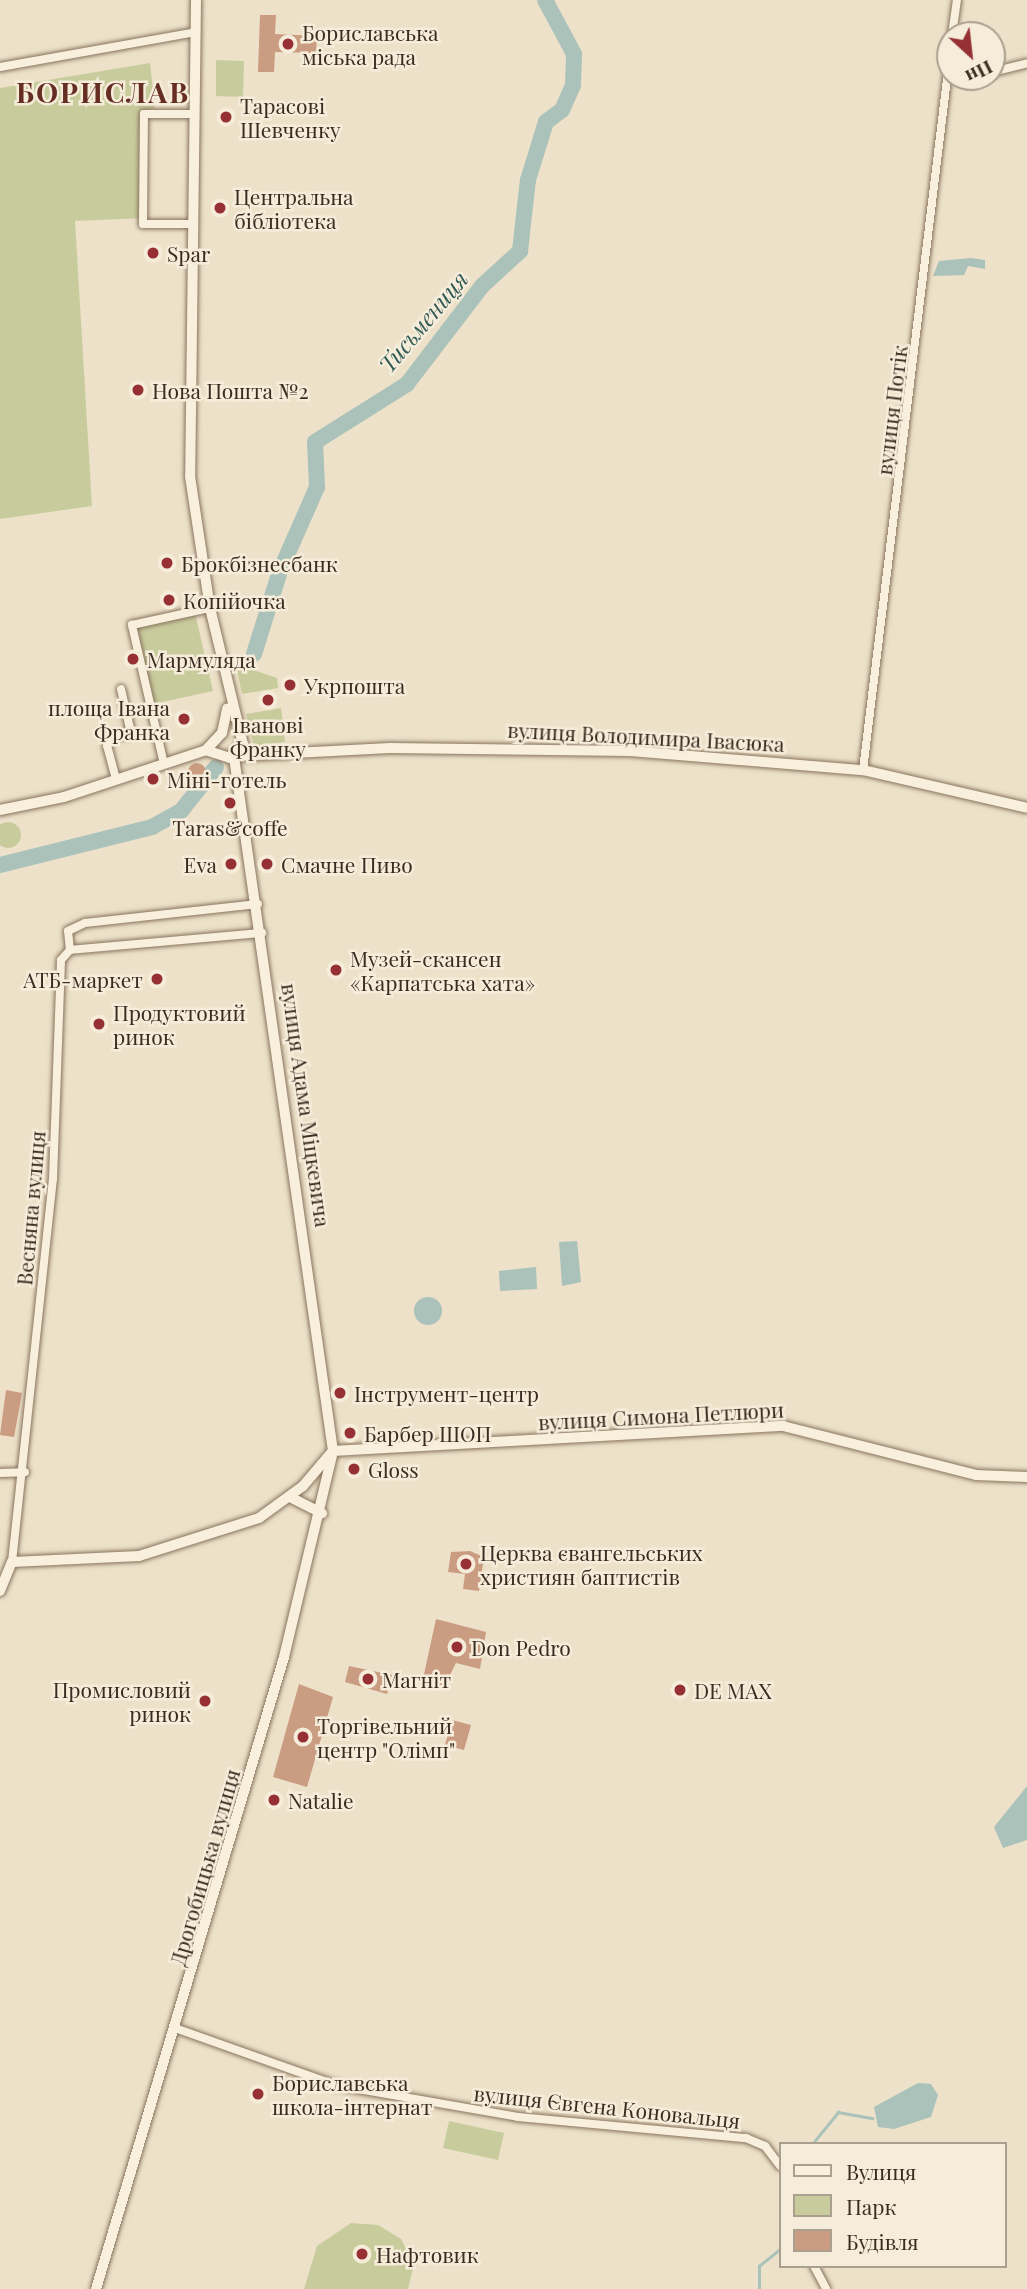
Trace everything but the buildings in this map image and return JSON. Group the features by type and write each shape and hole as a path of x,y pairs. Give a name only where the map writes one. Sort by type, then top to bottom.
{"main road":[{"path":"196,0 192,114 190,475 210,608 236,733 243,744 258,755"},
{"path":"227,691 219,737 232,759"},
{"path":"0,810 164,764 206,750 219,737 236,733"},
{"path":"232,759 243,744"},
{"name":"вулиця Володимира Івасюка","path":"258,755 536,747 863,770 1027,808"},
{"path":"206,750 232,759 258,755"},
{"name":"вулиця Адама Міцкевича","path":"232,759 258,904 333,1451"},
{"name":"вулиця Симона Петлюри","path":"333,1451 783,1426 976,1475 1027,1477"},
{"path":"0,1591 12,1562 139,1556 259,1518 290,1497 333,1451"},
{"name":"Дрогобицька вулиця","path":"96,2289 178,2029 322,1513 333,1451"},
{"path":"290,1497 322,1513"}],"street":[{"path":"955,21 957,0"},
{"path":"0,66 196,32"},
{"path":"1006,68 1027,63"},
{"name":"вулиця Потік","path":"863,770 947,91"},
{"path":"191,224 143,224 144,114 192,114"},
{"path":"164,764 132,625 210,608"},
{"path":"116,779 107,746 112,737 131,733 121,689"},
{"name":"Весняна вулиця","path":"12,1562 25,1472 53,1179 61,960 70,950 68,931 85,923 258,904"},
{"path":"70,950 262,933"},
{"path":"0,1473 25,1472"},
{"name":"вулиця Євгена Коновальця","path":"178,2029 335,2085 518,2117 746,2138 765,2146 778,2163"},
{"path":"815,2268 827,2289"}],"green space":[{"path":"216,60 244,61 243,97 216,96"},
{"path":"150,63 155,108 146,110 146,218 75,221 92,506 0,519 0,88"},
{"path":"195,613 213,691 153,704 136,626"},
{"path":"236,664 277,678 278,688 242,694"},
{"path":"281,708 285,742 254,746 246,714"},
{"path":"3,823 13,823 20,830 20,840 13,847 -1,844 -1,826"},
{"path":"449,2121 504,2133 498,2160 443,2148"},
{"name":"Нафтовик","path":"351,2223 378,2225 401,2239 414,2264 408,2289 304,2289 317,2246"}],"water":[{"path":"971,258 985,260 985,269 968,266 964,275 933,276 939,261"},
{"path":"577,1241 581,1282 562,1286 559,1242"},
{"path":"536,1267 537,1289 500,1291 499,1271"},
{"path":"428,1297 438,1301 442,1311 438,1321 428,1325 418,1321 414,1311 418,1301"},
{"path":"1027,1786 1027,1840 1003,1848 994,1827"},
{"path":"918,2083 931,2084 938,2095 931,2117 894,2129 878,2127 874,2107"}],"waterway":[{"name":"Тисьмениця","path":"254,654 280,571 317,487 315,442 407,384 482,286 520,251 528,180 546,122 562,110 573,85 574,54 545,0"},
{"name":"Тисьмениця","path":"0,865 152,827 181,811 216,767"},
{"path":"814,2142 838,2112 872,2118"},
{"path":"759,2289 759,2266 778,2251"}],"place":[{"name":"Бориславська міська рада","path":"288,44"},
{"name":"Тарасові Шевченку","path":"226,117"},
{"name":"Центральна бібліотека","path":"220,208"},
{"name":"Spar","path":"153,253"},
{"name":"Нова Пошта №2","path":"138,390"},
{"name":"Брокбізнесбанк","path":"167,563"},
{"name":"Копійочка","path":"169,600"},
{"name":"Мармуляда","path":"133,659"},
{"name":"Укрпошта","path":"290,685"},
{"name":"Іванові Франку","path":"268,700"},
{"name":"площа Івана Франка","path":"184,719"},
{"name":"Міні-готель","path":"153,779"},
{"name":"Taras&coffe","path":"230,803"},
{"name":"Eva","path":"231,864"},
{"name":"Смачне Пиво","path":"267,864"},
{"name":"Музей-скансен «Карпатська хата»","path":"336,970"},
{"name":"АТБ-маркет","path":"157,979"},
{"name":"Продуктовий ринок","path":"99,1024"},
{"name":"Інструмент-центр","path":"340,1393"},
{"name":"Барбер ШОП","path":"350,1433"},
{"name":"Gloss","path":"354,1469"},
{"name":"Церква євангельських християн баптистів","path":"466,1564"},
{"name":"Don Pedro","path":"457,1647"},
{"name":"Магніт","path":"368,1679"},
{"name":"DE MAX","path":"680,1690"},
{"name":"Промисловий ринок","path":"205,1701"},
{"name":"Торгівельний центр \"Олімп\"","path":"303,1737"},
{"name":"Natalie","path":"274,1800"},
{"name":"Бориславська школа-інтернат","path":"258,2094"},
{"name":"Нафтовик","path":"362,2254"}],"district":[{"name":"БОРИСЛАВ","path":"103,92"}]}
